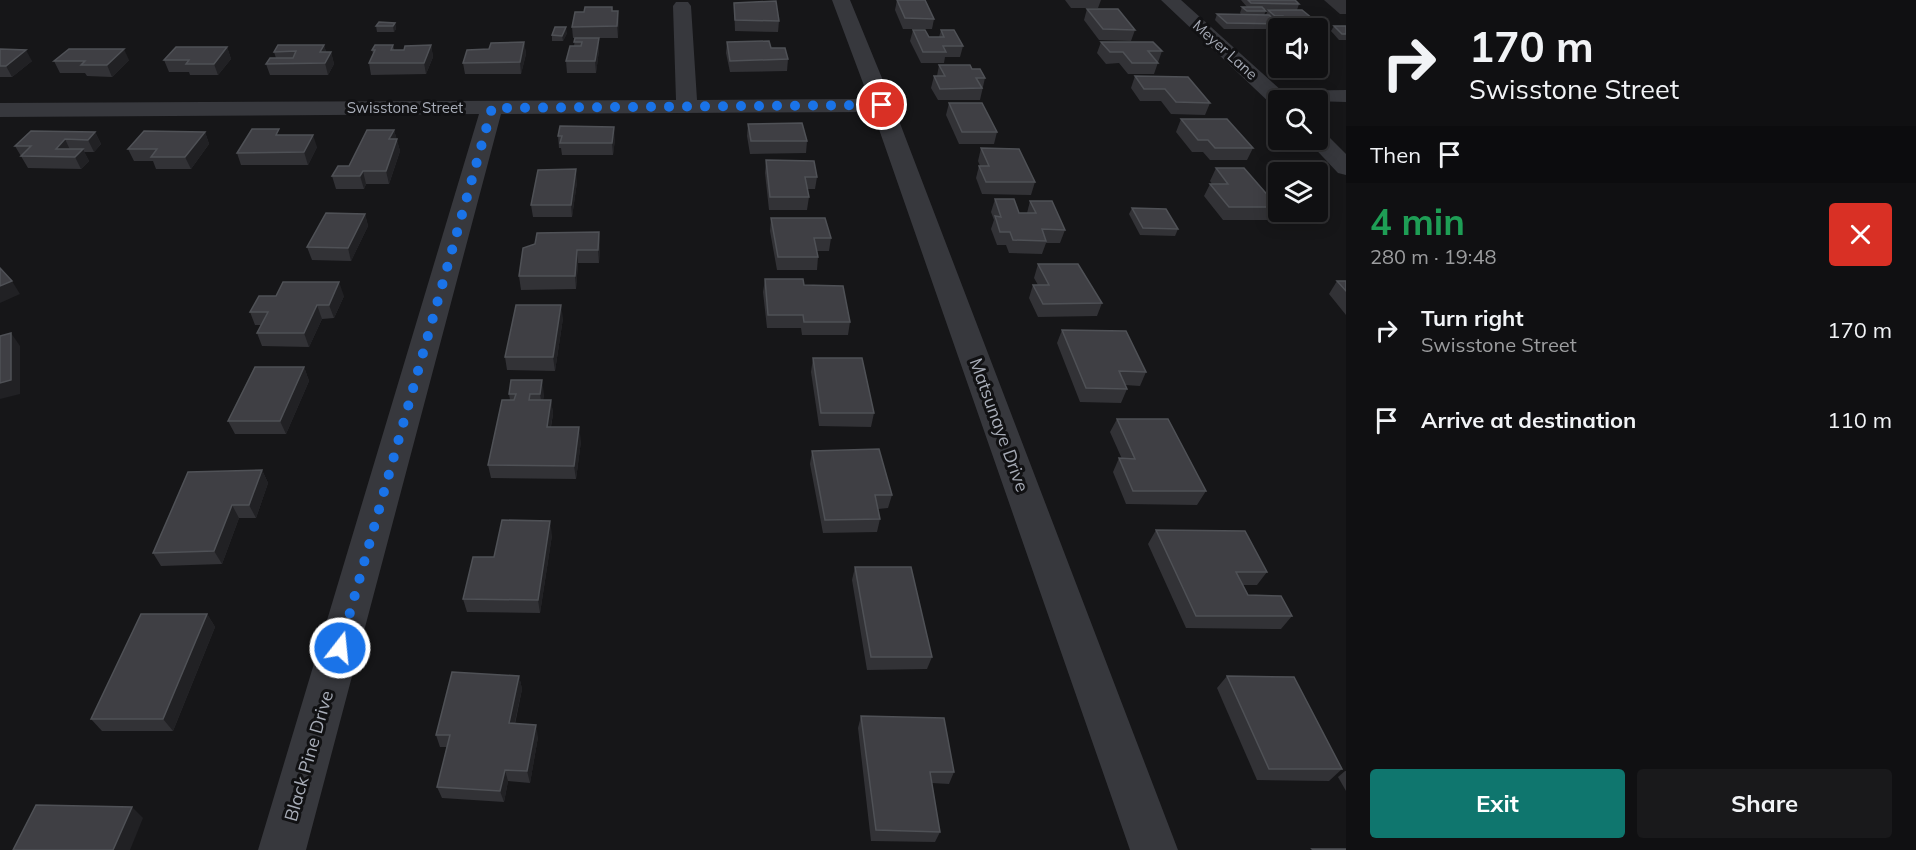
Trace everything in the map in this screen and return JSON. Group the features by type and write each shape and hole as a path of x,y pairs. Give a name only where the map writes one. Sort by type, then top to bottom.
{"street":[{"name":"Matsunaye Drive","path":"841,0 882,105 1154,850"},
{"name":"Meyer Lane","path":"1170,0 1269,90"},
{"path":"682,6 687,106"},
{"path":"1328,97 1346,96"},
{"name":"Swisstone Street","path":"0,110 882,105"},
{"name":"Black Pine Drive","path":"282,850 492,108"},
{"path":"1328,149 1346,168"}],"building":[{"path":"897,0 925,0 934,19 905,18"},
{"path":"1248,0 1295,0 1299,4 1251,3"},
{"path":"776,1 779,21 735,20 734,3"},
{"path":"585,7 612,7 612,11 618,11 617,26 572,27 575,12 584,12"},
{"path":"1242,7 1262,7 1266,11 1247,11"},
{"path":"1087,9 1118,9 1135,30 1103,29"},
{"path":"1268,10 1302,10 1312,18 1285,18 1275,16"},
{"path":"1217,14 1269,15 1272,18 1268,18 1268,24 1227,23"},
{"path":"379,22 395,23 393,26 376,26"},
{"path":"1334,26 1346,26 1346,34 1342,34"},
{"path":"555,27 566,27 562,36 552,35"},
{"path":"913,30 925,30 929,37 944,37 941,30 954,30 963,46 943,46 946,52 923,52"},
{"path":"575,38 599,38 595,61 566,61 570,46 581,46 582,42 574,42"},
{"path":"769,41 771,48 785,48 788,59 730,61 727,42"},
{"path":"524,42 520,62 463,63 467,50 489,49 491,43"},
{"path":"1101,42 1153,42 1162,51 1148,51 1158,63 1132,63 1123,52 1110,52"},
{"path":"278,45 324,45 320,52 331,52 325,63 266,64 270,58 293,58 296,51 274,52"},
{"path":"375,45 393,45 391,50 404,50 405,46 431,45 424,63 369,63"},
{"path":"176,47 227,47 214,64 186,64 189,60 164,60"},
{"path":"0,49 26,50 6,66 0,66"},
{"path":"69,49 124,49 107,65 81,65 85,61 54,61"},
{"path":"939,65 970,65 972,69 980,69 985,78 976,78 982,88 940,89 934,76 945,76"},
{"path":"1135,76 1188,77 1210,103 1176,102 1165,89 1144,89"},
{"path":"949,103 982,103 997,132 962,132"},
{"path":"1181,119 1227,119 1253,148 1215,148 1208,140 1198,140"},
{"path":"802,123 807,141 751,141 748,124"},
{"path":"560,126 614,127 612,143 560,143 562,136 558,136"},
{"path":"252,129 279,129 276,135 313,135 304,152 237,153"},
{"path":"367,130 394,130 389,139 397,139 386,171 363,171 360,176 332,176 338,166 349,166"},
{"path":"31,131 95,132 88,140 65,139 56,149 83,149 75,157 21,156 31,146 15,146"},
{"path":"144,131 205,132 185,157 151,157 157,149 128,149"},
{"path":"981,148 1019,149 1035,182 986,182 979,166 989,166"},
{"path":"766,160 814,161 817,177 805,177 809,197 770,197"},
{"path":"1216,168 1244,168 1268,196 1268,207 1229,207 1210,184 1228,184"},
{"path":"576,169 571,205 531,205 538,170"},
{"path":"995,199 1014,199 1019,213 1036,213 1030,201 1052,201 1065,230 1042,229 1046,241 1013,240 1010,232 1000,232 995,216 1001,217"},
{"path":"1132,208 1166,209 1178,229 1143,228"},
{"path":"326,213 365,214 348,248 307,247"},
{"path":"771,218 825,218 831,238 814,238 818,257 778,257"},
{"path":"599,232 598,250 577,250 575,276 519,276 523,248 535,244 537,233"},
{"path":"1038,264 1078,264 1102,303 1043,304 1033,285 1049,285"},
{"path":"0,268 12,281 0,286"},
{"path":"765,279 803,279 804,285 843,286 850,322 804,322 803,315 768,315"},
{"path":"1337,281 1346,281 1346,291"},
{"path":"283,282 339,282 329,305 317,305 304,333 257,333 268,312 250,312 259,296 276,296"},
{"path":"516,305 561,305 553,357 505,357"},
{"path":"1062,330 1126,331 1146,372 1119,371 1127,389 1086,388"},
{"path":"11,333 11,380 0,383 0,336"},
{"path":"813,358 862,358 874,413 821,413"},
{"path":"255,367 304,367 280,421 228,421"},
{"path":"511,380 542,380 540,394 530,394 529,400 551,400 547,427 579,427 574,466 488,465 502,400 514,400 516,394 509,394"},
{"path":"1117,419 1168,419 1206,491 1133,491 1119,458 1135,459"},
{"path":"879,449 892,495 875,495 880,519 825,520 812,451"},
{"path":"262,470 249,505 232,505 214,551 153,553 188,472"},
{"path":"502,520 550,521 538,600 463,599 473,557 494,557"},
{"path":"1156,530 1245,531 1267,572 1236,572 1248,595 1281,596 1292,616 1196,616"},
{"path":"855,567 911,567 932,657 871,657"},
{"path":"141,614 207,614 163,719 91,719"},
{"path":"452,672 519,676 509,723 536,725 527,771 505,770 500,791 437,787 450,735 436,735"},
{"path":"1227,676 1294,677 1342,769 1269,769"},
{"path":"861,716 944,718 954,772 930,772 940,832 876,830"},
{"path":"36,805 132,807 113,850 13,850"},
{"path":"1346,849 1346,850 1313,850"}],"route":[{"path":"340,648 492,108 882,105"}]}
